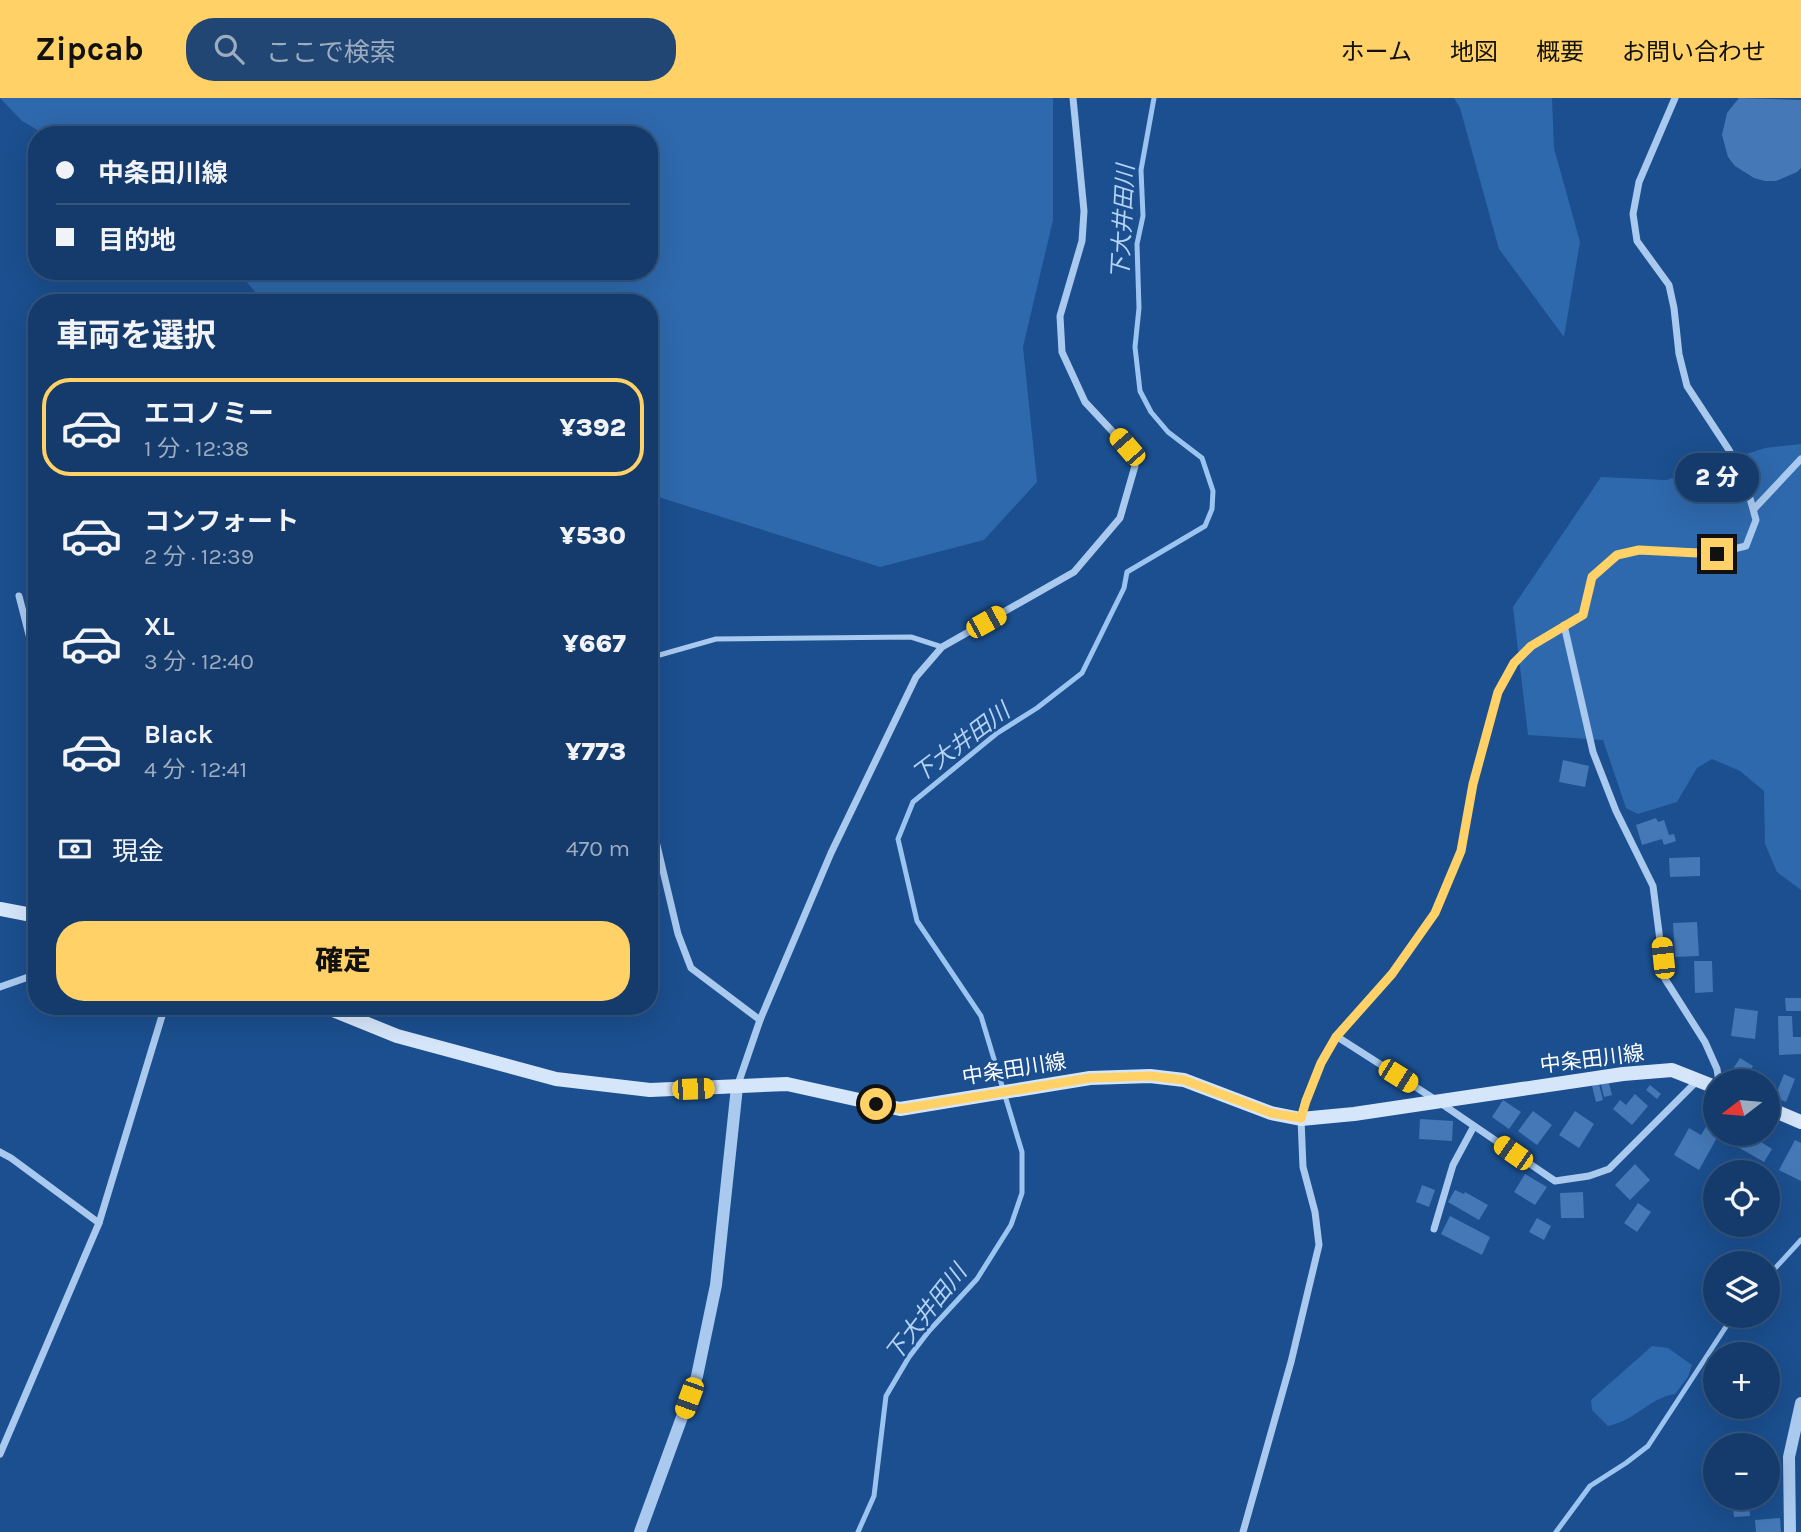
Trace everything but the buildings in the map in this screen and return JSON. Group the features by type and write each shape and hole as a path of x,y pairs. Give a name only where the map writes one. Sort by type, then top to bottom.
{"main road":[{"path":"0,909 28,914"},
{"name":"中条田川線","path":"346,1015 397,1035 556,1079 650,1090 787,1084 901,1109 1090,1078 1150,1076 1184,1080 1271,1113 1301,1118 1323,1118 1648,1072 1672,1070 1703,1082"},
{"path":"1780,1113 1801,1122"}],"street":[{"path":"640,1532 697,1376 716,1285 737,1087 760,1020 831,853 916,677 942,647 1074,572 1120,518 1131,484 1135,466 1127,447 1085,402 1062,352 1060,316 1082,241 1084,211 1073,98"},
{"path":"1243,1532 1291,1362 1319,1245 1315,1212 1303,1167 1301,1118 1306,1101 1321,1063 1336,1037 1392,974 1435,913 1461,851 1473,784 1498,692 1514,663 1531,646 1583,615 1592,577 1617,555 1639,550 1717,554 1746,546 1756,520 1745,480 1729,450 1687,386 1679,354 1669,285 1637,241 1633,214 1639,182 1672,100"},
{"path":"1754,509 1801,459"},
{"path":"19,596 28,631"},
{"path":"1564,625 1593,752 1616,811 1653,886 1665,979 1705,1042 1717,1069"},
{"path":"658,850 678,934 691,968 760,1020"},
{"path":"0,987 28,977"},
{"path":"0,1454 99,1223 162,1015"},
{"path":"1336,1037 1439,1102 1555,1181 1590,1176 1609,1169 1699,1080"},
{"path":"1434,1229 1453,1165 1474,1126"},
{"path":"0,1152 99,1223"},
{"path":"1790,1532 1794,1485 1788,1457 1801,1403"}],"lane":[{"path":"658,655 716,639 911,637 942,647"}],"shaded area":[{"path":"0,98 1053,98 1053,220 1023,347 1037,482 984,540 880,567 658,497 658,294 257,294 245,280 658,280 658,126 31,126 22,121"},
{"path":"1454,98 1552,98 1554,148 1580,242 1564,337 1499,249 1460,108"},
{"path":"1801,444 1801,890 1777,872 1765,844 1764,791 1740,771 1712,759 1697,768 1677,802 1638,814 1626,808 1603,740 1528,735 1513,607 1601,477 1666,480 1765,448"},
{"path":"1652,1346 1668,1348 1692,1365 1688,1377 1675,1394 1657,1400 1627,1419 1608,1426 1592,1410 1591,1400"}],"waterway":[{"name":"下大井田川","path":"858,1532 874,1496 886,1396 909,1357 929,1331 977,1279 1011,1225 1022,1193 1022,1152 981,1016 917,921 898,839 913,802 996,734 1037,708 1082,673 1124,588 1127,572 1205,526 1212,509 1213,491 1202,458 1168,432 1151,412 1140,391 1135,347 1139,308 1137,244 1143,216 1141,170 1154,98"},
{"path":"1780,1263 1801,1240"},
{"path":"1556,1532 1590,1486 1648,1446 1725,1328"}],"route":[{"path":"876,1104 901,1109 1090,1078 1150,1076 1184,1080 1271,1113 1301,1118 1321,1063 1336,1037 1392,974 1435,913 1461,851 1473,784 1498,692 1514,663 1546,635 1583,615 1592,577 1617,555 1639,550 1717,554"}]}
